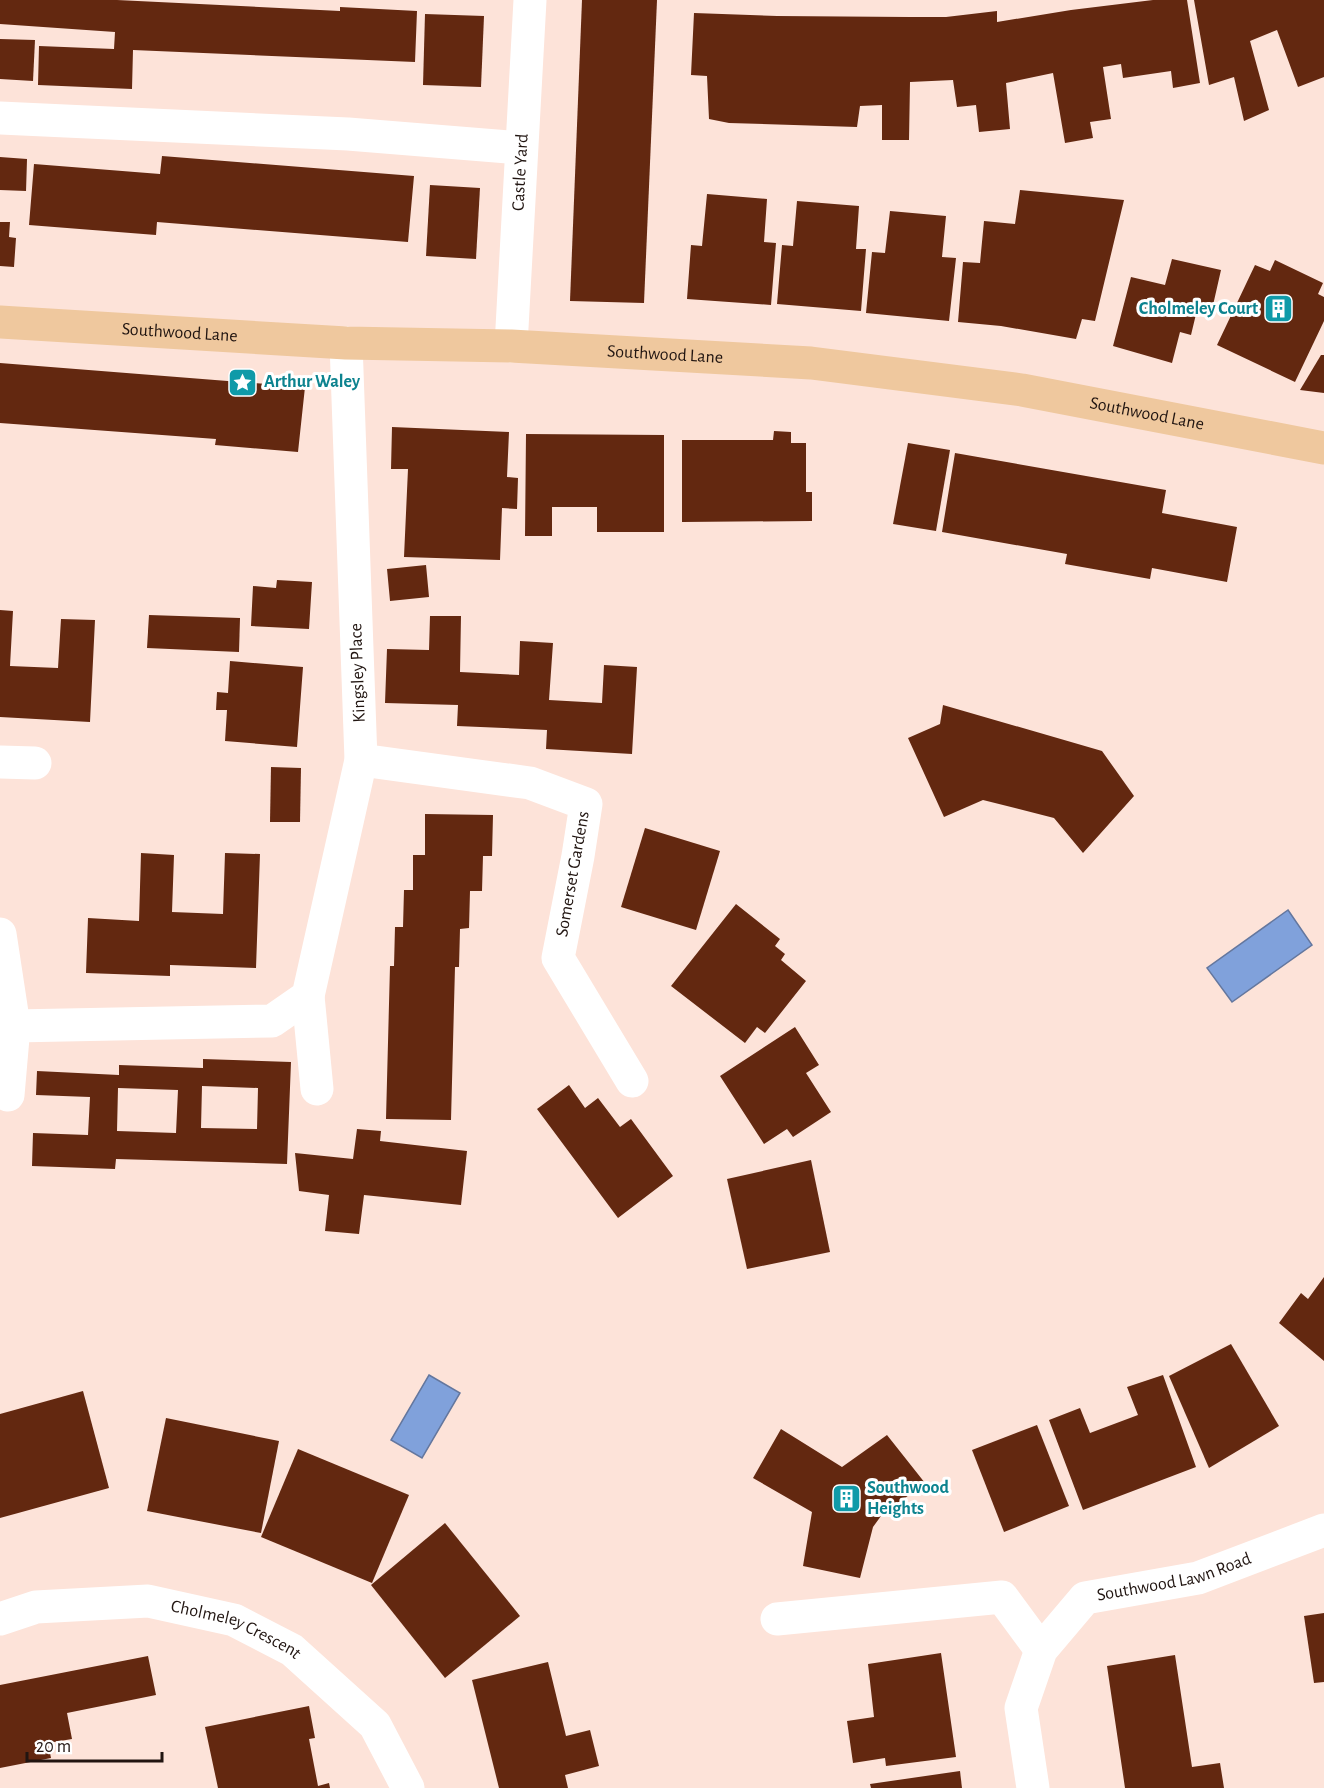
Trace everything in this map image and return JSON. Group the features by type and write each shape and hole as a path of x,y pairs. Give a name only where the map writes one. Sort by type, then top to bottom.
{"main road":[{"name":"Southwood Lane","path":"0,322 346,343 511,346 811,363 1022,390 1324,448"}],"street":[{"name":"Castle Yard","path":"511,346 530,0"},
{"path":"0,118 348,134 521,148"},
{"name":"Kingsley Place","path":"317,1089 308,996 361,760 346,343"},
{"name":"Somerset Gardens","path":"361,760 530,783 586,804 558,958 632,1081"},
{"path":"0,762 35,763"},
{"path":"0,934 14,1026 8,1095"},
{"path":"14,1026 272,1021 308,996"},
{"name":"Southwood Lawn Road","path":"1033,1788 1021,1708 1041,1650 1085,1598 1198,1578 1324,1530"},
{"path":"777,1619 1002,1597 1041,1650"},
{"name":"Cholmeley Crescent","path":"0,1619 36,1607 148,1601 234,1620 292,1650 375,1725 408,1788"}],"water":[{"path":"1288,910 1312,945 1232,1002 1207,968"},
{"path":"429,1375 460,1393 422,1458 391,1440"}],"building":[{"path":"0,0 117,0 340,11 340,7 417,11 415,62 133,50 132,89 38,85 39,46 114,49 115,32 0,24"},
{"path":"582,0 657,0 644,303 570,301"},
{"path":"1153,0 1187,0 1200,83 1173,88 1171,71 1123,78 1121,64 1103,67 1111,119 1090,122 1093,138 1065,143 1053,73 1006,83 1010,129 979,132 976,105 957,107 953,80 910,82 909,140 882,140 882,105 860,106 857,127 729,123 709,119 707,76 691,75 694,13 946,17 997,11 997,22"},
{"path":"1194,0 1324,0 1324,77 1298,87 1277,30 1250,41 1269,110 1244,121 1234,77 1209,85"},
{"path":"425,14 484,16 481,87 423,85"},
{"path":"0,39 35,40 33,81 0,79"},
{"path":"162,156 414,176 408,242 157,222 156,235 29,225 34,164 160,174"},
{"path":"0,157 27,159 26,191 0,190"},
{"path":"430,185 480,188 476,259 426,256"},
{"path":"1020,190 1124,200 1095,321 1082,319 1076,339 1001,326 958,322 963,262 980,263 984,221 1015,224"},
{"path":"707,194 767,199 764,242 776,243 771,305 687,299 691,245 702,246"},
{"path":"797,201 859,206 856,249 866,249 861,311 777,304 782,245 793,246"},
{"path":"890,211 946,216 942,257 956,258 949,321 866,313 872,252 885,253"},
{"path":"0,222 10,222 9,237 16,238 14,267 0,266"},
{"path":"1172,259 1221,270 1211,314 1197,310 1191,335 1180,332 1172,363 1113,346 1131,277 1165,285"},
{"name":"Cholmeley Court","path":"1275,260 1323,283 1318,294 1324,297 1324,321 1295,382 1217,345 1255,265 1270,271"},
{"path":"1321,355 1324,355 1324,393 1300,390"},
{"path":"0,363 305,387 298,452 215,445 216,439 0,423"},
{"path":"392,427 509,432 507,477 518,478 517,509 502,508 500,560 404,557 408,469 391,469"},
{"path":"774,431 791,432 791,443 806,443 806,492 812,492 812,521 682,522 682,440 773,440"},
{"path":"526,434 664,435 664,532 597,532 597,507 552,507 552,536 525,536"},
{"path":"908,443 950,450 936,531 893,524"},
{"path":"955,453 1166,490 1162,513 1237,527 1227,582 1152,568 1150,579 1065,564 1067,554 942,532"},
{"path":"426,565 429,597 390,601 387,569"},
{"path":"277,580 312,582 309,629 251,626 253,586 276,588"},
{"path":"0,610 13,611 10,666 58,668 61,619 95,620 90,722 0,717"},
{"path":"149,615 240,618 239,652 147,648"},
{"path":"430,616 461,616 460,672 519,675 520,641 553,643 549,700 602,703 604,665 637,667 632,754 546,749 547,730 457,726 458,705 385,703 387,649 429,650"},
{"path":"230,661 303,667 297,747 225,741 227,710 216,710 217,692 228,693"},
{"path":"943,705 1102,751 1134,796 1083,853 1054,818 983,800 944,817 908,738 940,724"},
{"path":"271,767 301,768 300,822 270,822"},
{"path":"425,814 493,815 492,856 483,856 482,891 470,891 469,928 460,929 459,967 455,967 451,1120 386,1119 390,966 394,966 395,927 403,927 404,890 413,890 413,855 425,855"},
{"path":"645,828 720,851 696,930 621,907"},
{"path":"141,853 174,855 172,912 223,914 225,853 260,854 256,968 170,965 170,976 86,973 88,918 139,921"},
{"path":"736,904 780,939 775,946 785,954 781,960 806,981 765,1033 757,1027 745,1043 671,986"},
{"path":"795,1027 819,1065 806,1073 831,1112 793,1137 787,1129 764,1144 720,1076"},
{"path":"203,1059 291,1062 287,1164 116,1159 115,1169 32,1166 33,1133 88,1135 90,1097 36,1095 37,1071 119,1075 119,1065 203,1068","holes":["202,1086 258,1088 257,1129 201,1128","118,1088 178,1090 176,1133 117,1131"]},
{"path":"569,1085 585,1108 598,1098 620,1127 631,1119 673,1176 618,1218 537,1109"},
{"path":"357,1129 381,1131 380,1141 467,1151 461,1205 364,1195 359,1234 325,1231 329,1195 299,1191 295,1153 353,1159"},
{"path":"811,1160 830,1252 747,1269 727,1179"},
{"path":"1324,1277 1324,1361 1279,1323 1301,1293 1308,1299"},
{"path":"1231,1344 1279,1426 1209,1468 1169,1376"},
{"path":"1163,1375 1196,1467 1083,1510 1049,1420 1080,1408 1090,1433 1138,1415 1127,1387"},
{"path":"83,1391 109,1488 0,1518 0,1414"},
{"path":"166,1418 279,1441 261,1533 147,1511"},
{"path":"1037,1425 1069,1506 1004,1532 972,1450"},
{"name":"Southwood Heights","path":"781,1429 842,1467 887,1435 925,1483 881,1516 873,1527 860,1578 803,1566 812,1512 753,1478"},
{"path":"298,1449 409,1495 372,1583 261,1537"},
{"path":"445,1523 520,1616 445,1678 371,1585"},
{"path":"1324,1613 1324,1682 1314,1683 1304,1616"},
{"path":"941,1653 956,1757 886,1766 885,1758 853,1763 847,1721 874,1717 868,1664"},
{"path":"1175,1655 1192,1767 1220,1763 1224,1788 1125,1788 1107,1666"},
{"path":"148,1656 156,1695 67,1713 72,1739 48,1743 51,1758 0,1768 0,1685"},
{"path":"548,1662 566,1736 590,1730 599,1766 565,1775 568,1788 499,1788 472,1680"},
{"path":"309,1706 315,1738 309,1739 318,1786 329,1783 330,1788 218,1788 205,1727"},
{"path":"960,1771 962,1788 871,1788 870,1784"}],"place":[{"name":"Cholmeley Court","path":"1279,309"},
{"name":"Arthur Waley","path":"243,382"},
{"name":"Southwood Heights","path":"846,1498"}]}
